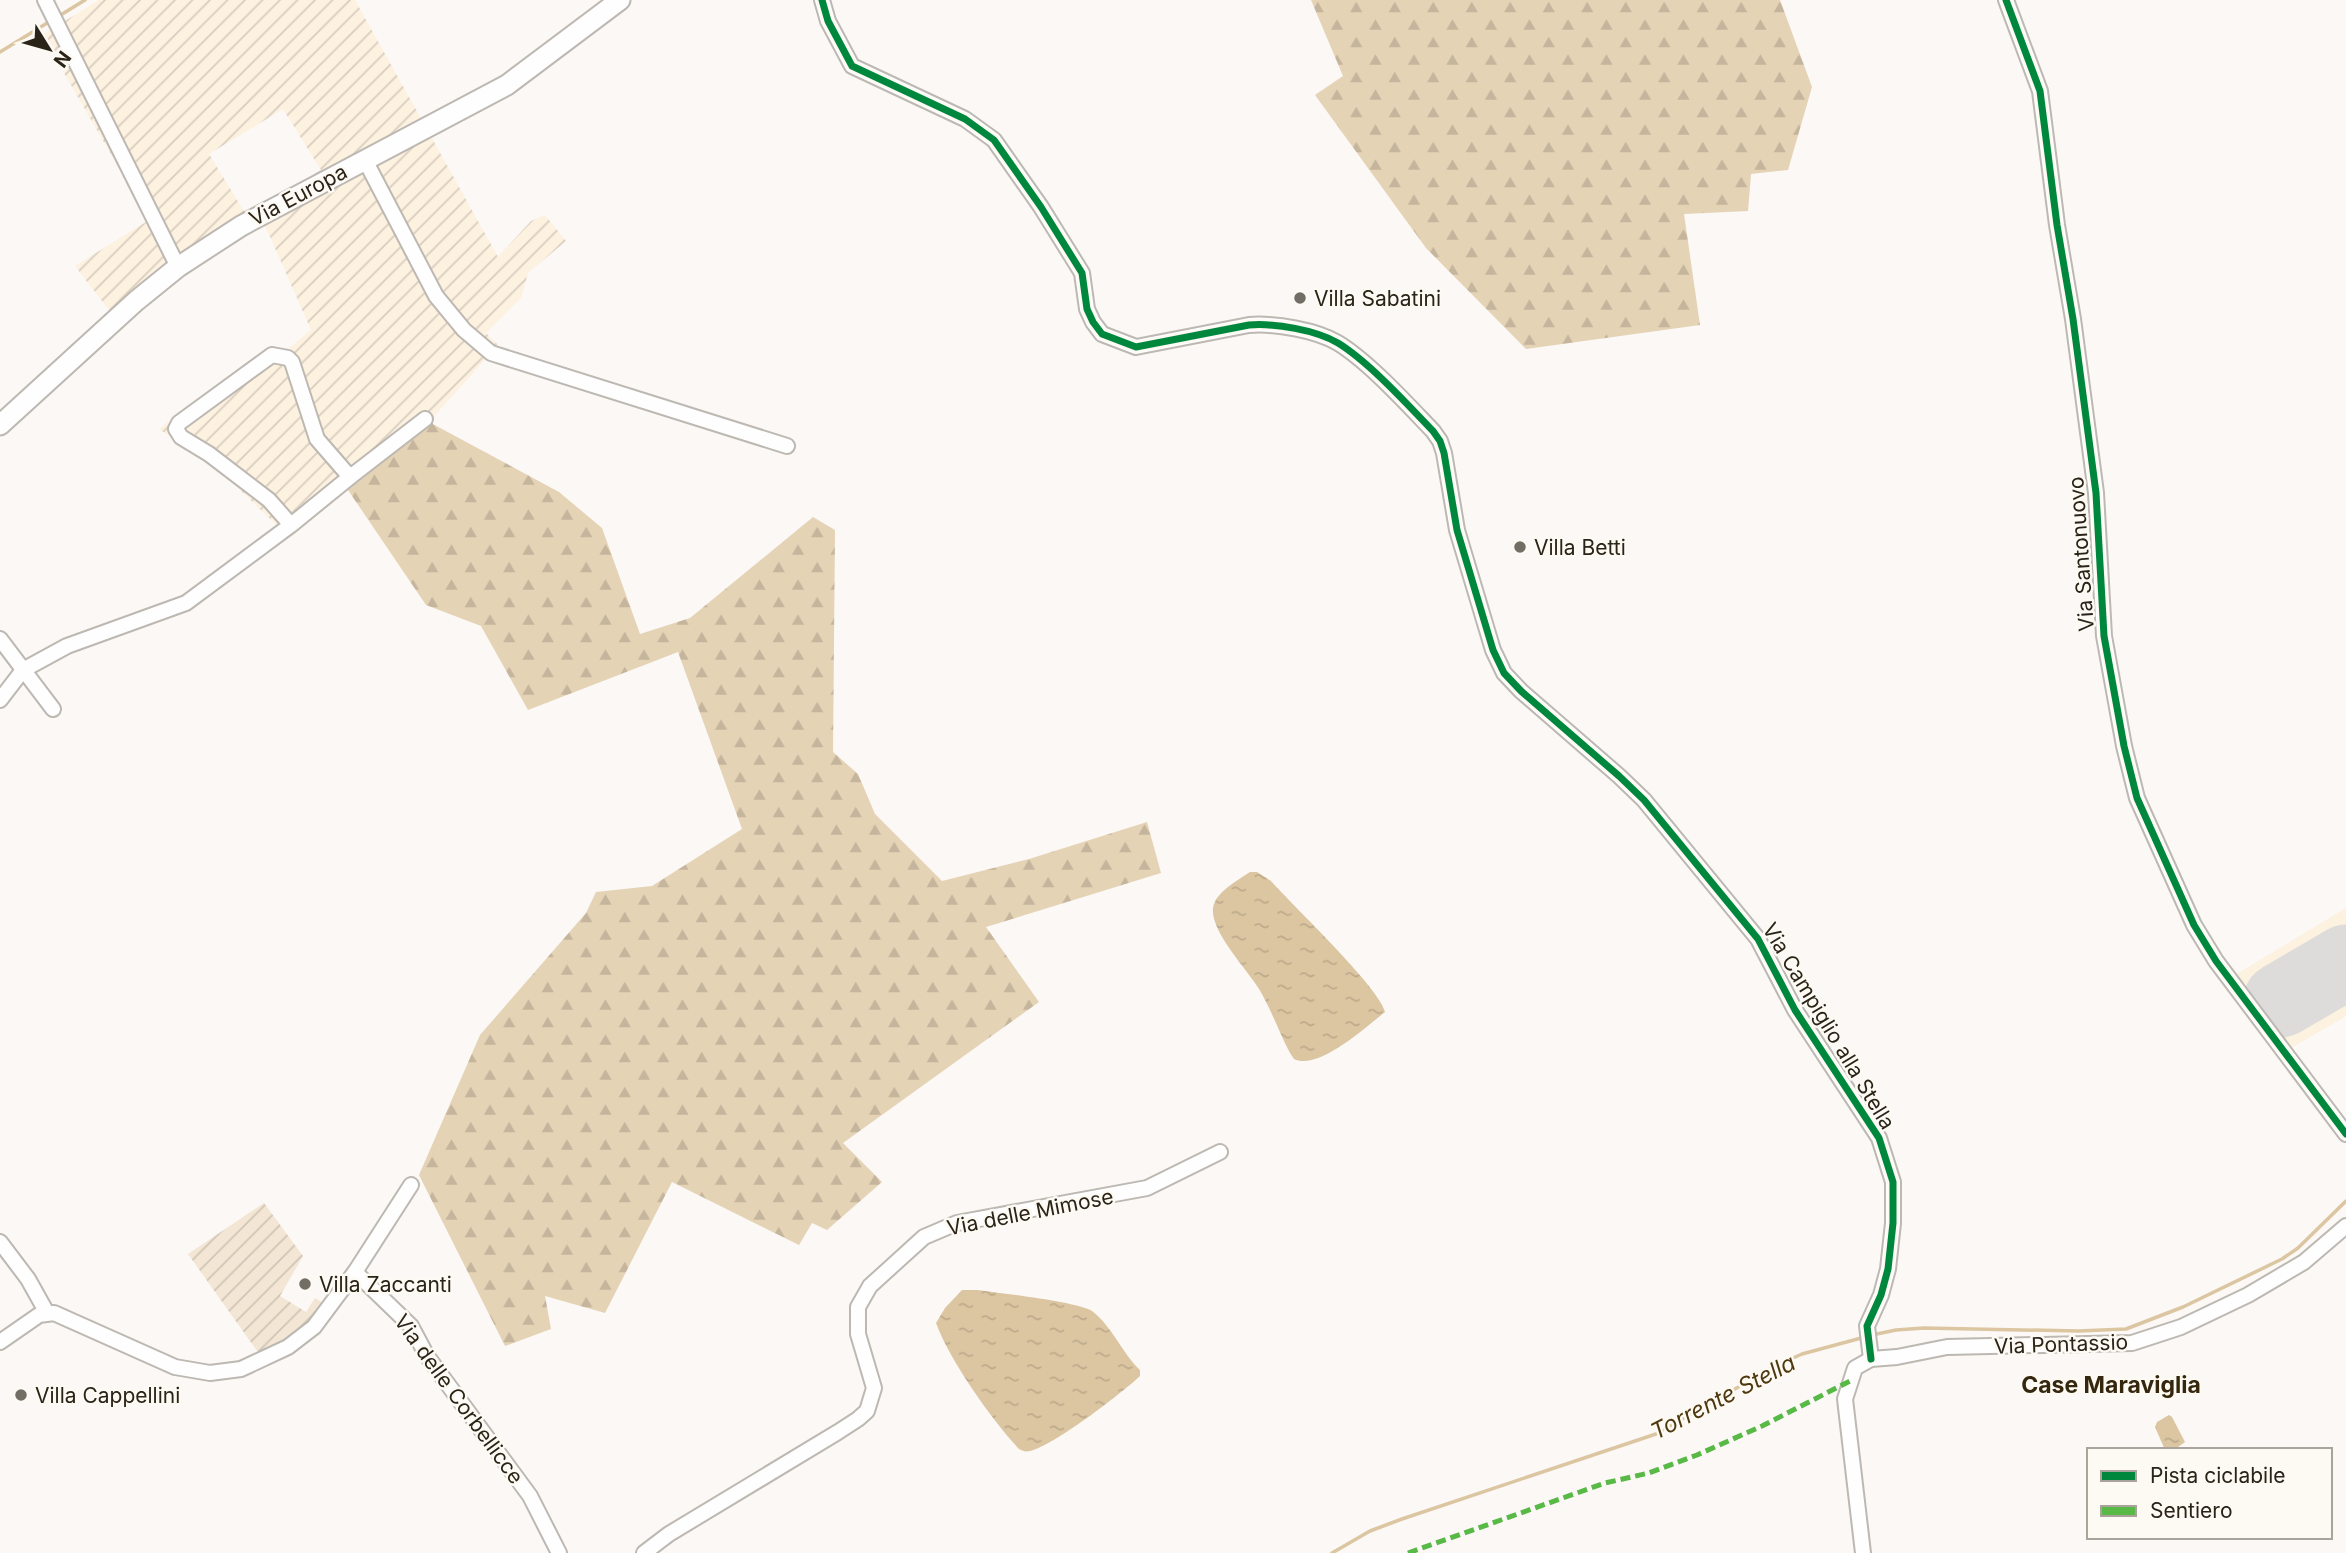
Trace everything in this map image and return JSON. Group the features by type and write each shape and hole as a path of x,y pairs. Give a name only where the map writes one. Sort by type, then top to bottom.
{"main road":[{"name":"Via Europa","path":"0,425 136,301 178,267 241,226 507,85 620,0"}],"street":[{"path":"45,0 178,267"},
{"name":"Via Campiglio alla Stella","path":"822,0 828,21 852,66 965,119 994,140 1041,207 1082,273 1087,309 1102,334 1136,347 1266,324 1327,338 1356,356 1433,431 1444,453 1461,543 1493,650 1504,673 1644,800 1758,939 1795,1010 1879,1138 1892,1182 1891,1248 1881,1295 1867,1326 1870,1353"},
{"name":"Via Santonuovo","path":"2006,0 2040,91 2096,493 2104,636 2124,746 2137,799 2194,925 2224,972 2346,1134"},
{"path":"365,160 436,296 464,330 491,353 787,446"},
{"path":"291,525 269,500 209,454 181,438 176,429 179,423 265,359 272,355 288,358 292,362 317,439 350,477"},
{"path":"0,700 23,670 67,646 186,603 291,525 425,419"},
{"path":"0,639 54,709"},
{"name":"Via delle Mimose","path":"644,1553 669,1534 846,1427 867,1411 874,1388 858,1334 858,1307 870,1286 925,1237 957,1223 1147,1188 1220,1152"},
{"path":"0,1342 34,1318 47,1313 71,1319 175,1367 201,1372 241,1369 273,1355 307,1334 355,1272 411,1185"},
{"name":"Via Pontassio","path":"1870,1353 1897,1357 1947,1347 2132,1343 2181,1327 2248,1295 2304,1262 2346,1226"},
{"path":"0,1242 28,1279 47,1313"},
{"name":"Via delle Corbellicce","path":"355,1272 416,1332 427,1356 530,1496 559,1553"},
{"path":"1863,1553 1846,1399 1856,1368 1870,1353"}],"shaded area":[{"path":"99,0 355,0 498,257 531,221 545,215 566,241 528,273 521,298 486,333 498,345 429,422 290,538 215,466 159,429 272,346 287,350 311,330 257,207 321,170 283,109 209,154 245,213 109,310 75,266 149,220 42,35"},
{"path":"2346,908 2346,1016 2288,1050 2235,975"},
{"path":"264,1203 303,1256 280,1296 306,1312 315,1298 325,1304 300,1335 260,1355 188,1254"}],"green space":[{"path":"1311,0 1780,0 1812,87 1788,170 1751,174 1748,211 1684,214 1700,325 1526,349 1426,248 1315,95 1343,76"},
{"path":"429,422 559,492 602,528 640,634 690,618 813,517 835,530 833,752 858,774 875,814 942,881 1029,859 1147,822 1161,873 986,927 1039,1002 843,1143 882,1182 827,1230 812,1223 799,1245 672,1182 605,1313 545,1296 551,1329 505,1346 419,1175 480,1035 586,913 596,892 652,886 742,829 678,652 528,710 481,626 426,605 348,490"}],"water":[{"path":"1250,872 1257,872 1271,881 1352,966 1380,1000 1385,1012 1341,1046 1316,1059 1294,1059 1259,989 1224,939 1214,918 1214,903 1227,888"},
{"path":"962,1290 1038,1298 1092,1311 1140,1370 1140,1376 1054,1440 1030,1451 1020,1450 973,1389 951,1355 936,1323 945,1308"},
{"path":"2169,1415 2172,1417 2185,1442 2177,1448 2164,1448 2155,1427 2157,1422"}],"waterway":[{"path":"59,16 85,0"},
{"path":"0,52 52,20"},
{"name":"Torrente Stella","path":"1872,1335 1924,1328 2079,1331 2126,1329 2183,1307 2282,1259 2298,1248 2346,1201"},
{"name":"Torrente Stella","path":"1332,1553 1370,1531 1402,1519 1656,1434 1777,1365 1802,1354 1865,1337"}],"runway":[{"path":"2281,1000 2346,962"}],"marked path":[{"path":"1408,1553 1605,1483 1649,1473 1697,1455 1762,1426 1850,1381"}],"cycle path":[{"path":"822,0 828,21 852,66 965,119 994,140 1041,207 1082,273 1087,309 1102,334 1136,347 1249,325 1283,326 1307,331 1329,338 1350,351 1388,384 1433,431 1444,453 1457,530 1493,650 1504,673 1644,800 1758,939 1795,1010 1879,1138 1893,1182 1893,1223 1888,1269 1881,1295 1867,1326 1871,1359"},
{"path":"2006,0 2040,91 2096,493 2104,636 2124,746 2137,798 2194,925 2216,961 2346,1134"}],"place":[{"name":"Villa Sabatini","path":"1300,298"},
{"name":"Villa Betti","path":"1520,547"},
{"name":"Villa Zaccanti","path":"305,1284"},
{"name":"Villa Cappellini","path":"21,1395"}],"district":[{"name":"Case Maraviglia","path":"2111,1385"}]}
